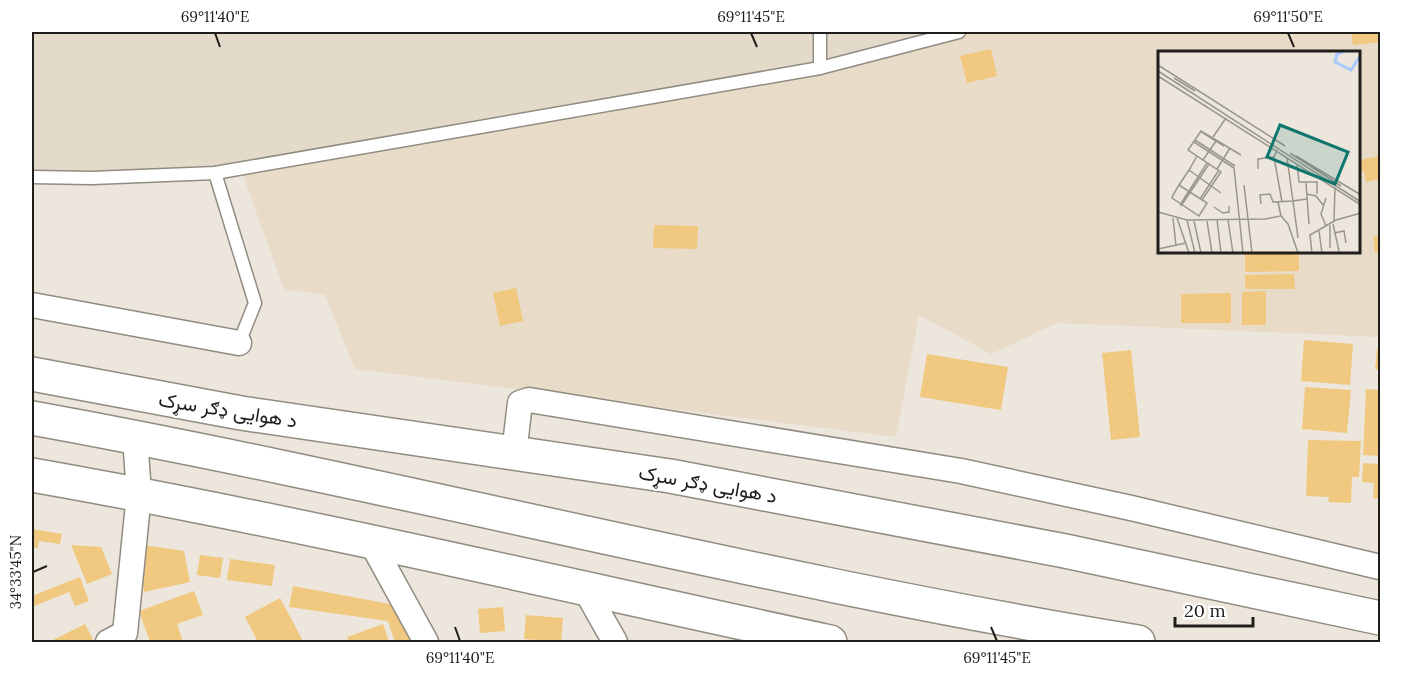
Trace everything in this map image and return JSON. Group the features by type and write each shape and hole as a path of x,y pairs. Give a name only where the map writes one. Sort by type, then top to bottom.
{"main road":[{"name":"د هوایی ډګر سړک","path":"32,374 241,413 670,476 1054,549 1380,618"},
{"path":"32,418 135,437 988,618 1138,642"},
{"path":"32,475 139,494 371,542 830,642"}],"street":[{"path":"32,304 239,344"},
{"path":"514,453 520,403 529,400 961,471 1131,508 1380,567"},
{"path":"121,639 139,494 135,437"},
{"path":"371,542 426,642"},
{"path":"585,589 615,642"}],"lane":[{"path":"820,32 820,68"},
{"path":"32,177 92,178 215,173 820,68 959,32"},
{"path":"215,173 255,303 239,344"}],"shaded area":[{"path":"32,32 959,32 871,56 240,167 32,177"},
{"path":"959,32 1380,32 1380,337 1057,323 991,354 919,315 896,437 355,369 325,295 284,289 240,167 820,68"}],"building":[{"path":"1351,32 1380,32 1380,42 1353,45"},
{"path":"991,49 997,76 967,83 960,56"},
{"path":"1380,156 1380,179 1366,182 1364,171 1361,171 1361,160"},
{"path":"654,225 698,226 697,249 653,248"},
{"path":"1380,236 1380,252 1375,253 1373,237"},
{"path":"1245,254 1299,254 1299,271 1245,272"},
{"path":"1294,274 1295,289 1245,289 1245,275"},
{"path":"516,288 523,321 500,326 493,293"},
{"path":"1266,291 1266,325 1242,325 1242,292"},
{"path":"1231,293 1231,323 1181,323 1181,294"},
{"path":"1304,340 1353,344 1350,385 1301,381"},
{"path":"1377,349 1380,350 1380,370 1375,369"},
{"path":"1131,350 1140,437 1111,440 1102,353"},
{"path":"927,354 1008,367 1001,410 920,397"},
{"path":"1305,387 1351,390 1347,433 1302,429"},
{"path":"1366,389 1380,390 1380,456 1363,455"},
{"path":"1308,440 1361,441 1359,477 1352,477 1351,503 1328,502 1329,497 1306,496"},
{"path":"1363,463 1380,464 1380,499 1373,498 1374,483 1362,482"},
{"path":"32,529 62,534 60,544 39,541 38,548 32,547"},
{"path":"137,544 184,551 190,582 144,592"},
{"path":"71,545 101,547 112,574 87,584"},
{"path":"200,555 223,558 220,578 197,575"},
{"path":"230,559 275,565 272,586 227,580"},
{"path":"80,577 89,601 75,606 69,592 32,607 32,596"},
{"path":"293,586 401,606 414,638 405,642 395,642 388,621 289,607"},
{"path":"194,591 203,615 177,624 183,642 150,642 139,611"},
{"path":"280,598 303,641 258,642 245,617"},
{"path":"503,607 505,631 480,633 478,609"},
{"path":"526,615 563,618 561,642 524,639"},
{"path":"85,624 93,639 87,642 49,642"},
{"path":"383,624 389,642 349,642 347,637"}]}
